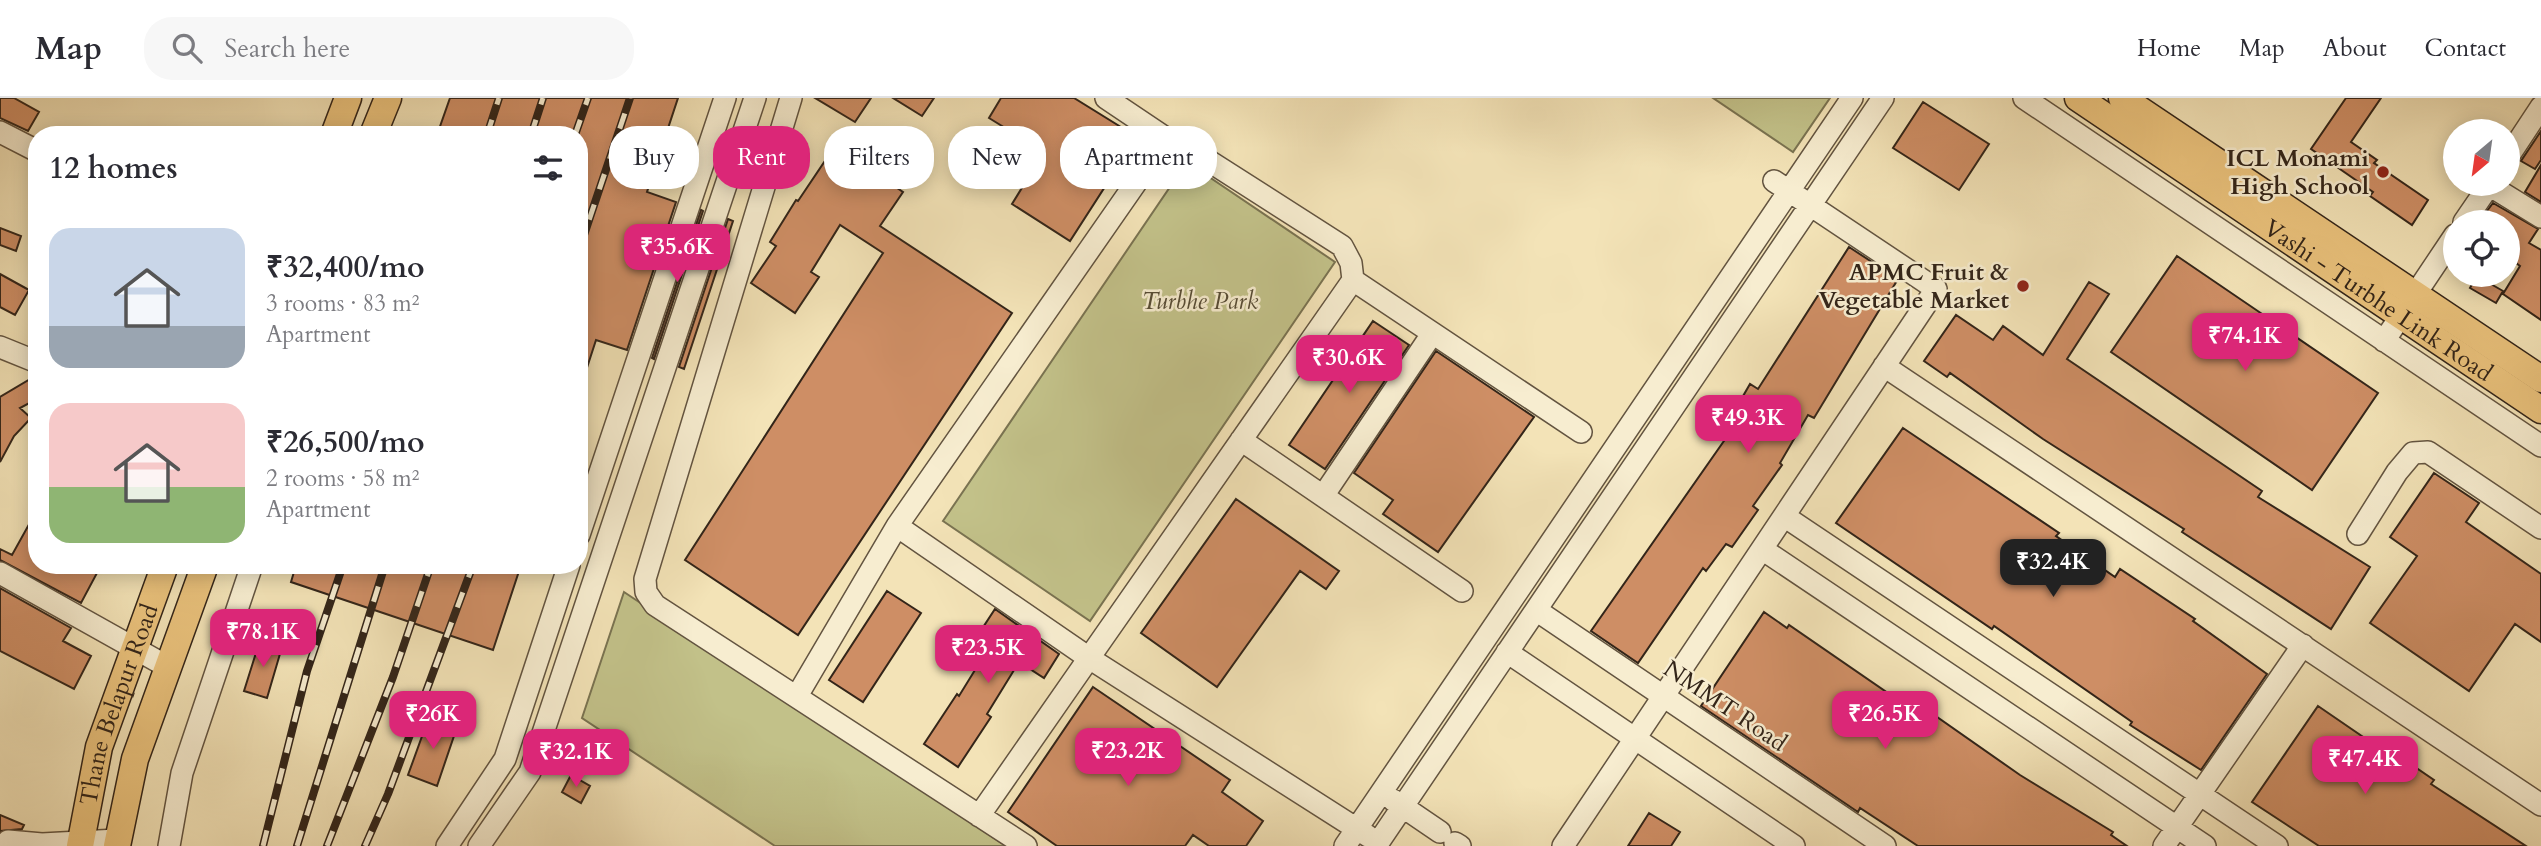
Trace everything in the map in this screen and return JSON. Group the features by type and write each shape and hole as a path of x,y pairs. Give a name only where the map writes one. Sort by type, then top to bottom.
{"main road":[{"path":"337,126 348,98"},
{"path":"377,126 388,98"},
{"name":"Vashi - Turbhe Link Road","path":"2078,98 2408,305 2541,379"},
{"name":"Vashi - Turbhe Link Road","path":"2122,98 2408,305 2541,410"},
{"name":"Thane Belapur Road","path":"80,844 99,747 162,574"},
{"name":"Thane Belapur Road","path":"117,843 135,759 202,574"}],"street":[{"path":"588,508 725,98"},
{"path":"479,846 530,772 755,98"},
{"path":"791,98 645,579 646,592 655,605 1026,846"},
{"path":"1106,98 1148,126"},
{"path":"1345,846 1607,456 1781,186 1852,98"},
{"path":"897,526 1088,659 1357,828 1379,845 1883,98"},
{"path":"2024,98 2541,446"},
{"path":"2520,139 2541,107"},
{"path":"0,132 28,146"},
{"path":"979,816 1353,280 1351,263 1342,246 1217,166"},
{"path":"1563,846 1936,289 1781,186"},
{"path":"797,696 897,526 1132,189"},
{"path":"2508,196 2541,217"},
{"path":"2384,341 2443,253"},
{"path":"1353,280 1581,432"},
{"path":"661,290 688,299"},
{"path":"1323,496 1432,334"},
{"path":"0,347 28,358"},
{"path":"1884,366 2541,804"},
{"path":"1241,440 1462,591"},
{"path":"2358,534 2397,471 2413,453 2428,452 2541,528"},
{"path":"1607,456 1630,471"},
{"path":"1784,516 2277,846"},
{"path":"1762,549 2205,846"},
{"path":"0,573 168,667"},
{"path":"169,846 182,773 249,574"},
{"path":"447,846 505,760 566,574"},
{"path":"573,574 593,585"},
{"name":"NMMT Road","path":"1536,610 1885,846"},
{"path":"1497,622 1512,645 1635,738 1794,846"},
{"path":"2164,846 2303,645"},
{"path":"1381,792 1452,840"},
{"path":"4,842 117,843"}],"green space":[{"path":"1713,98 1830,98 1793,152"},
{"name":"Turbhe Park","path":"1217,182 1335,262 1090,621 943,521 1169,189 1217,189"},
{"path":"624,592 1006,846 775,846 582,718"}],"building":[{"path":"0,98 14,98 39,112 31,126 28,126 28,131 0,118"},
{"path":"450,98 678,98 669,126 609,126 609,189 648,189 647,192 676,202 627,350 596,340 588,365 588,126 440,126"},
{"path":"815,98 871,98 855,122"},
{"path":"893,98 934,98 922,116"},
{"path":"1001,98 1074,98 1119,126 1060,126 1060,189 1104,189 1070,241 1012,204 1021,189 1046,189 1046,126 1002,126 989,118"},
{"path":"2346,98 2381,98 2351,142 2377,160 2374,163 2428,200 2412,225 2370,196 2373,192 2311,149"},
{"path":"1923,102 1989,144 1959,190 1893,148"},
{"path":"2541,131 2541,160 2535,169 2521,161"},
{"path":"824,162 824,189 899,189 903,192 880,226 1012,313 798,635 685,560 883,253 840,225 811,272 819,277 795,313 751,283 776,246 770,242 796,200 798,201 806,189 810,189 810,183"},
{"path":"2541,165 2541,202 2525,192"},
{"path":"2493,203 2505,210 2488,210"},
{"path":"701,210 703,211 654,359 652,358"},
{"path":"728,219 733,221 684,369 679,367"},
{"path":"2520,219 2538,229 2529,243 2541,250 2541,320 2503,294 2507,287 2520,287"},
{"path":"0,228 21,236 16,251 0,245"},
{"path":"1849,247 1898,279 1814,418 1808,415 1780,463 1782,465 1753,506 1758,510 1732,547 1726,544 1706,571 1703,568 1638,663 1591,631 1733,428 1727,424 1750,384 1758,389"},
{"path":"2177,256 2378,393 2312,490 2111,352"},
{"path":"0,274 28,289 15,315 0,307"},
{"path":"2089,282 2109,294 2067,359 2262,491 2258,497 2370,567 2331,629 2182,532 2184,529 2043,439 1950,373 1947,377 1924,361 1956,315 1993,340 2003,326 2043,355"},
{"path":"2496,287 2503,291 2496,303 2470,288"},
{"path":"1373,321 1409,345 1325,469 1289,445"},
{"path":"1436,351 1534,417 1438,552 1383,514 1393,500 1354,473"},
{"path":"28,380 28,404 20,408 28,415 28,421 14,436 0,462 0,397"},
{"path":"1903,428 2059,533 2056,536 2115,577 2120,569 2195,619 2193,621 2267,674 2201,770 2130,725 2132,722 1994,626 1992,629 1836,523"},
{"path":"2434,473 2479,503 2466,522 2541,574 2541,642 2515,624 2469,691 2370,623 2417,556 2390,537"},
{"path":"1236,499 1339,571 1326,589 1300,571 1217,687 1141,633"},
{"path":"28,526 28,574 96,574 81,603 0,560 0,549 12,555"},
{"path":"293,574 518,574 493,650 291,582"},
{"path":"0,588 71,628 63,641 91,656 74,689 0,651"},
{"path":"887,591 921,613 863,702 829,680"},
{"path":"995,609 1059,654 1044,678 1019,662 987,714 991,717 958,767 924,744 957,694 959,696 991,644 978,635"},
{"path":"1764,612 1787,628 1789,625 1933,724 1937,717 2020,775 2113,832 2111,835 2127,846 1918,846 1860,808 1858,812 1701,706"},
{"path":"260,640 282,647 267,698 244,691"},
{"path":"1093,687 1230,780 1222,792 1263,821 1246,846 1209,846 1193,835 1185,846 1057,846 1008,812"},
{"path":"2318,706 2391,756 2393,752 2434,780 2431,784 2526,846 2319,846 2252,802"},
{"path":"429,717 457,727 437,786 408,775"},
{"path":"571,775 590,786 581,803 562,792"},
{"path":"1649,813 1680,832 1671,846 1628,846"},
{"path":"0,815 24,825 22,829 0,831"}],"railway":[{"path":"490,126 499,98"},
{"path":"534,126 543,98"},
{"path":"578,126 588,98"},
{"path":"588,223 630,98"},
{"path":"263,846 307,671 340,574"},
{"path":"297,846 382,574"},
{"path":"327,846 393,677 428,574"},
{"path":"365,846 388,794 470,574"}],"place":[{"name":"ICL Monami High School","path":"2383,172"},
{"name":"APMC Fruit & Vegetable Market","path":"2023,286"}]}
